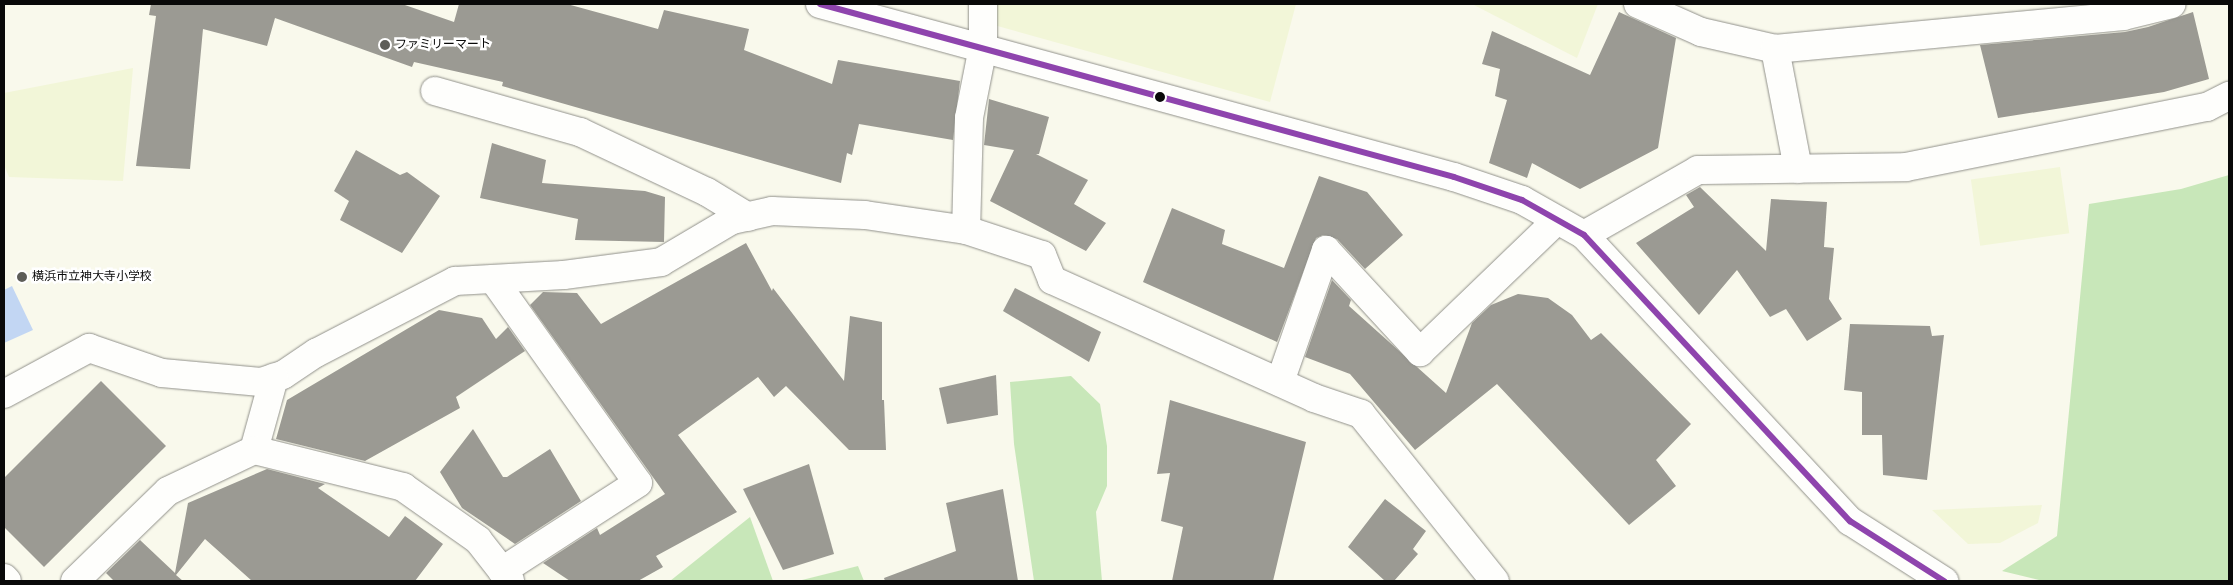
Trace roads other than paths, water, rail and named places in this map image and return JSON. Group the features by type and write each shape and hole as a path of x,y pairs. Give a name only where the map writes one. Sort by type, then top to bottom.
{"street":[{"path":"820,4 1454,177 1522,200 1584,234 1850,522 1944,581"},
{"path":"966,230 970,118 983,47 983,4"},
{"path":"1638,4 1701,32 1775,48 2123,16 2172,4"},
{"path":"1775,48 1798,169"},
{"path":"435,91 580,132 707,192 748,217"},
{"path":"1584,234 1698,170 1906,166 2207,107 2229,96"},
{"path":"4,394 89,348 162,373 261,382 274,378 455,281 564,275 661,262 732,220 772,211 865,215 966,230 1042,255 1052,280 1314,398 1362,414 1495,581"},
{"path":"1280,382 1326,250 1420,352 1557,220"},
{"path":"75,581 168,490 254,450 403,488 478,540 506,576 638,483 493,279"},
{"path":"254,450 274,378"},
{"path":"4,578 7,581"}],"water":[{"path":"12,286 33,330 4,343 4,290"}],"place":[{"name":"ファミリーマート","path":"385,45"},
{"name":"横浜市立神大寺小学校","path":"22,277"}]}
